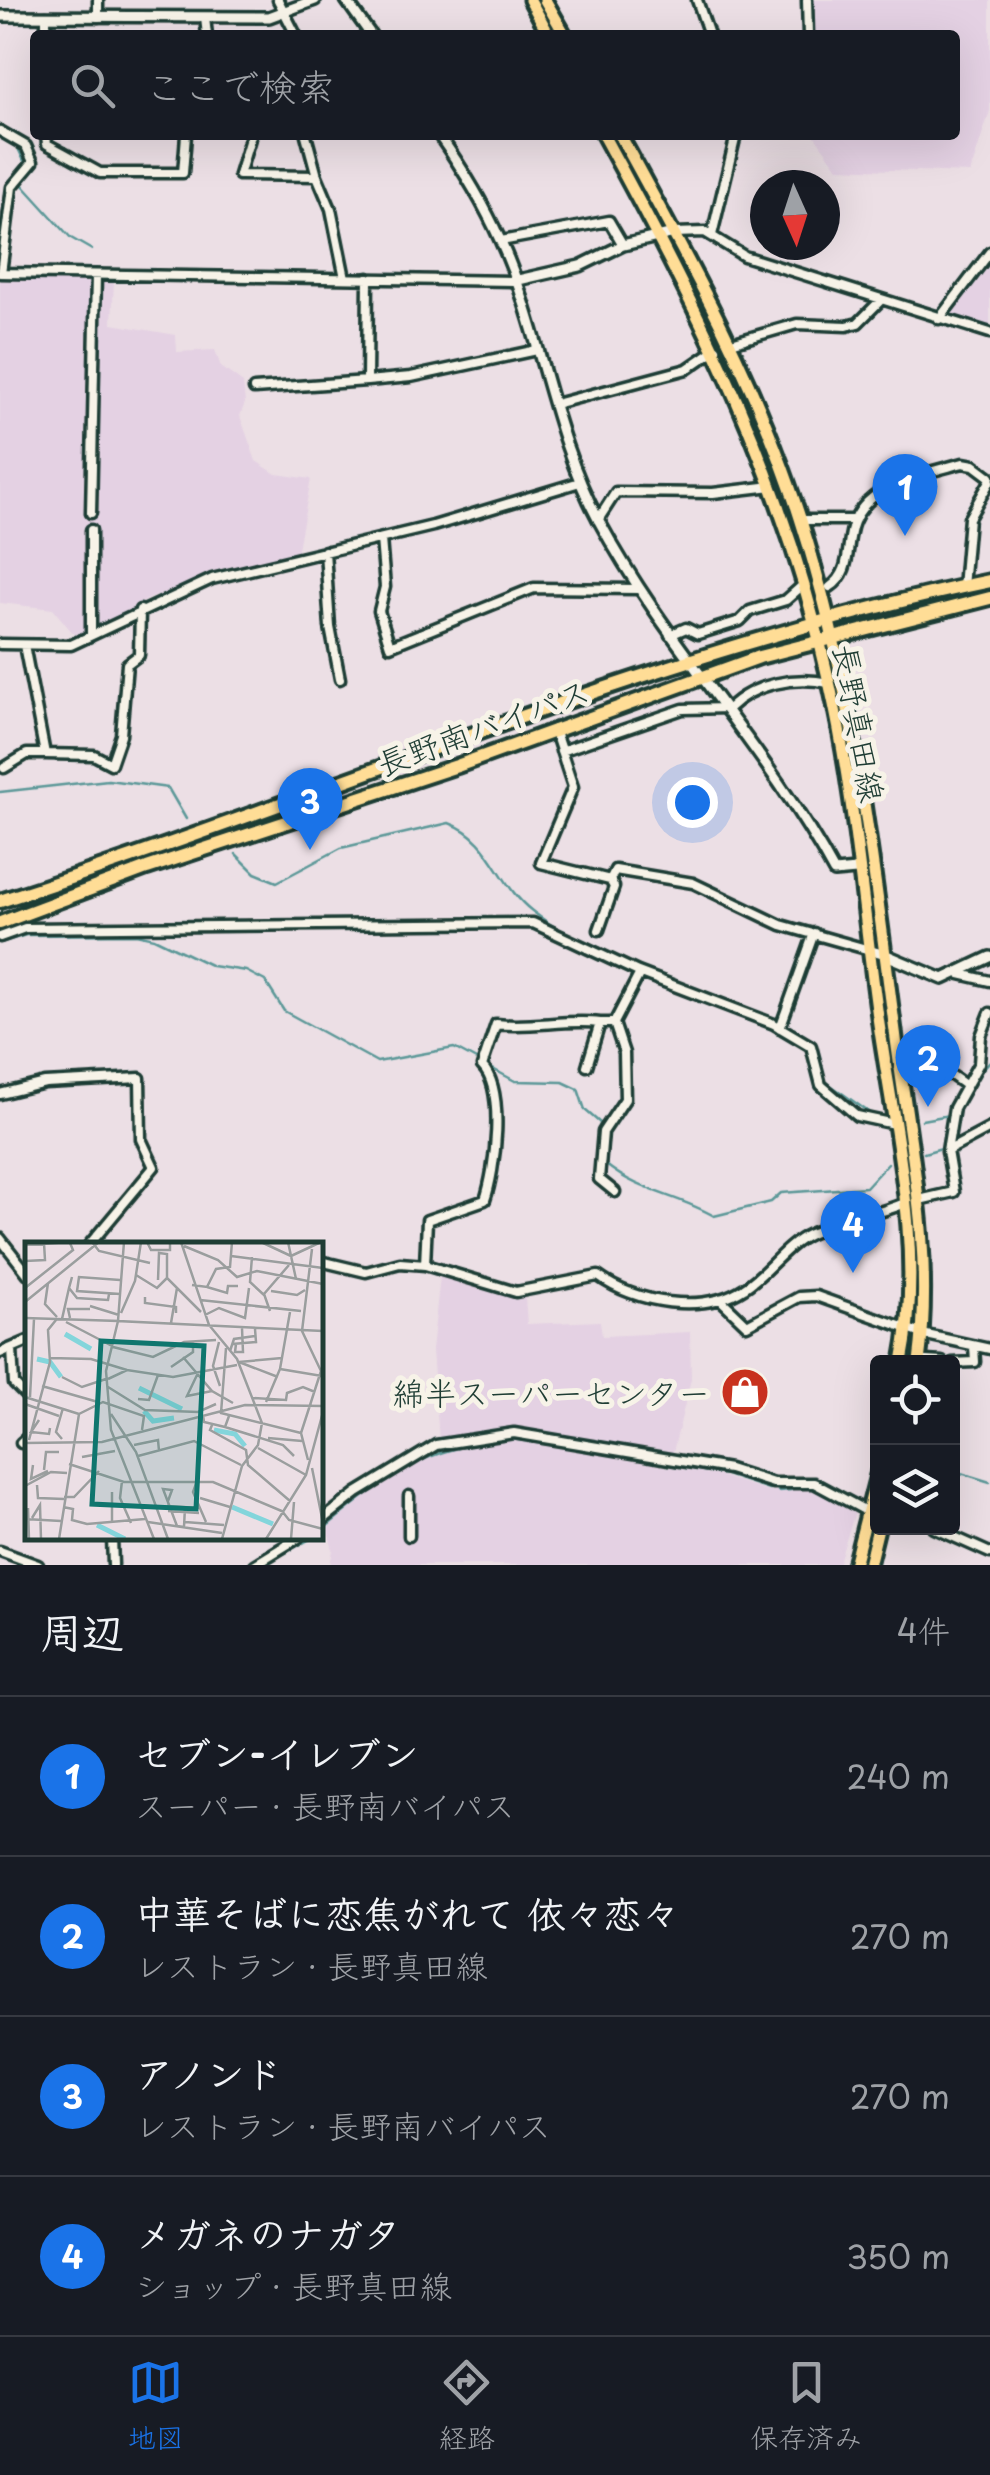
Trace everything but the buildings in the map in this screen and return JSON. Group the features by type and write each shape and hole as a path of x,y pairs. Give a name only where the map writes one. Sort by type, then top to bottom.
{"highway":[{"name":"長野南バイパス","path":"0,901 109,866 483,727 542,712 813,624 990,581"},
{"name":"長野南バイパス","path":"0,923 704,676 818,640 990,598"}],"main road":[{"path":"530,0 547,30"},
{"path":"546,0 561,30"},
{"name":"長野真田線","path":"605,140 716,349 774,486 830,683 905,1203 908,1330 903,1355"},
{"name":"長野真田線","path":"623,140 731,343 801,520 833,636 858,754 919,1200 923,1233 922,1355"},
{"path":"854,1565 870,1504"},
{"path":"869,1565 876,1535"}],"street":[{"path":"98,0 98,17"},
{"path":"278,0 294,30"},
{"path":"0,16 206,18 286,14 315,0"},
{"path":"346,0 367,30"},
{"path":"698,0 707,30"},
{"path":"808,0 808,30"},
{"path":"46,16 46,30"},
{"path":"206,18 207,30"},
{"path":"0,131 26,146 33,162 12,186 1,273 514,281 580,266 623,245 674,232 712,235 744,256 880,302 990,333"},
{"path":"47,140 47,144 100,173 183,173 186,140"},
{"path":"249,140 238,175 316,176"},
{"path":"307,140 316,176 331,209 345,278"},
{"path":"442,140 501,240 580,482 598,520 638,589 729,708 834,872 856,870"},
{"path":"712,235 735,140"},
{"path":"501,240 609,220 623,245"},
{"path":"939,319 990,252"},
{"path":"91,513 96,275"},
{"path":"366,381 368,278"},
{"path":"731,343 797,324 858,323 880,302"},
{"path":"555,404 686,368 716,349"},
{"path":"254,389 411,377 536,350"},
{"path":"830,587 844,569 854,520 892,482 974,464 990,479 969,518 964,587"},
{"path":"0,644 52,648 91,636 212,579 381,539 580,482"},
{"path":"598,520 616,492 670,495 774,486"},
{"path":"801,520 854,520"},
{"path":"91,530 91,636"},
{"path":"381,539 385,587 379,611 390,646 534,588 638,589"},
{"path":"325,551 330,627 340,680"},
{"path":"670,635 686,628 698,634 740,622 750,611 786,600 804,584"},
{"path":"4,768 27,754 94,755 111,764 121,734 127,664 139,655 140,610"},
{"path":"24,645 44,754"},
{"path":"561,751 684,709 729,708 742,695 801,677 830,683"},
{"path":"554,730 573,787 541,863 610,880 614,887 599,930"},
{"path":"610,880 615,870 693,883 781,925 884,954 937,979 960,974 990,957"},
{"path":"0,937 24,928 534,923 640,973 780,1028 811,1046 821,1084 857,1116 894,1124"},
{"path":"780,1028 814,933"},
{"path":"616,1192 599,1180 603,1132 626,1099 624,1053 614,1023 640,973"},
{"path":"960,974 990,982"},
{"path":"919,1200 954,1192 947,1151 954,1108 980,1063 982,1036 990,1013"},
{"path":"424,1265 427,1220 485,1200 488,1190 495,1150 494,1107 491,1081 482,1066 496,1024 545,1026 570,1020 614,1023"},
{"path":"588,1066 600,1023"},
{"path":"897,1048 916,1050 965,1085"},
{"path":"0,1094 45,1083 140,1078 141,1139 154,1167 92,1242"},
{"path":"947,1151 990,1128"},
{"path":"322,1261 366,1272 400,1263 424,1265 516,1292 598,1276 621,1293 640,1298 720,1298 744,1288 808,1234 905,1203"},
{"path":"0,1238 25,1270"},
{"path":"720,1298 747,1325 799,1297 816,1296 908,1330 990,1349"},
{"path":"0,1354 25,1342"},
{"path":"960,1363 974,1362 974,1347"},
{"path":"12,1349 14,1384 25,1395"},
{"path":"322,1520 356,1494 436,1445 514,1433 729,1468 773,1484 814,1483 868,1512"},
{"path":"409,1496 409,1536"},
{"path":"950,1535 990,1552"},
{"path":"112,1540 113,1565"},
{"path":"254,1565 292,1540"},
{"path":"0,1551 32,1564"}],"shaded area":[{"path":"810,0 990,0 990,111 970,173 838,168 818,140 960,140 960,30 812,30"},
{"path":"990,259 990,327 950,317 978,271"},
{"path":"0,278 114,280 112,324 176,335 177,352 215,350 221,367 243,383 245,403 240,416 256,461 276,474 311,479 297,554 205,578 149,599 77,638 53,609 0,603"},
{"path":"440,1276 525,1298 527,1324 600,1321 602,1336 690,1332 691,1379 672,1456 515,1428 488,1434 470,1432 469,1436 439,1440 432,1350"},
{"path":"514,1440 717,1475 769,1491 817,1489 856,1509 838,1565 330,1565 333,1550 327,1526 365,1494 440,1452"}],"waterway":[{"path":"0,136 17,146 24,161"},
{"path":"21,183 71,238 92,250"},
{"path":"0,792 108,780 168,788 186,819"},
{"path":"236,854 255,873 277,882 341,848 449,823 475,839 520,900 559,930 618,960 773,1019"},
{"path":"0,943 26,935 136,934 154,938 212,966 246,971 265,981 284,1011 377,1062 454,1048 515,1081 563,1082 578,1089 585,1110 600,1123 597,1153"},
{"path":"789,1027 816,1045 825,1081 874,1116"},
{"path":"975,1078 990,1061"},
{"path":"922,1120 949,1115"},
{"path":"958,1140 989,1125"},
{"path":"924,1153 945,1147"},
{"path":"605,1164 631,1181 714,1216 771,1202 781,1193 866,1187 888,1163"},
{"path":"481,1444 511,1439 570,1448"},
{"path":"322,1530 408,1467 468,1446"},
{"path":"584,1450 726,1475 769,1489"},
{"path":"960,1473 990,1482"},
{"path":"778,1491 791,1490"},
{"path":"264,1565 308,1540"}],"place":[{"name":"セブン-イレブン","path":"905,536"},
{"name":"アノンド","path":"310,850"},
{"name":"中華そばに恋焦がれて 依々恋々","path":"928,1107"},
{"name":"メガネのナガタ","path":"853,1273"},
{"name":"綿半スーパーセンター","path":"745,1392"}]}
